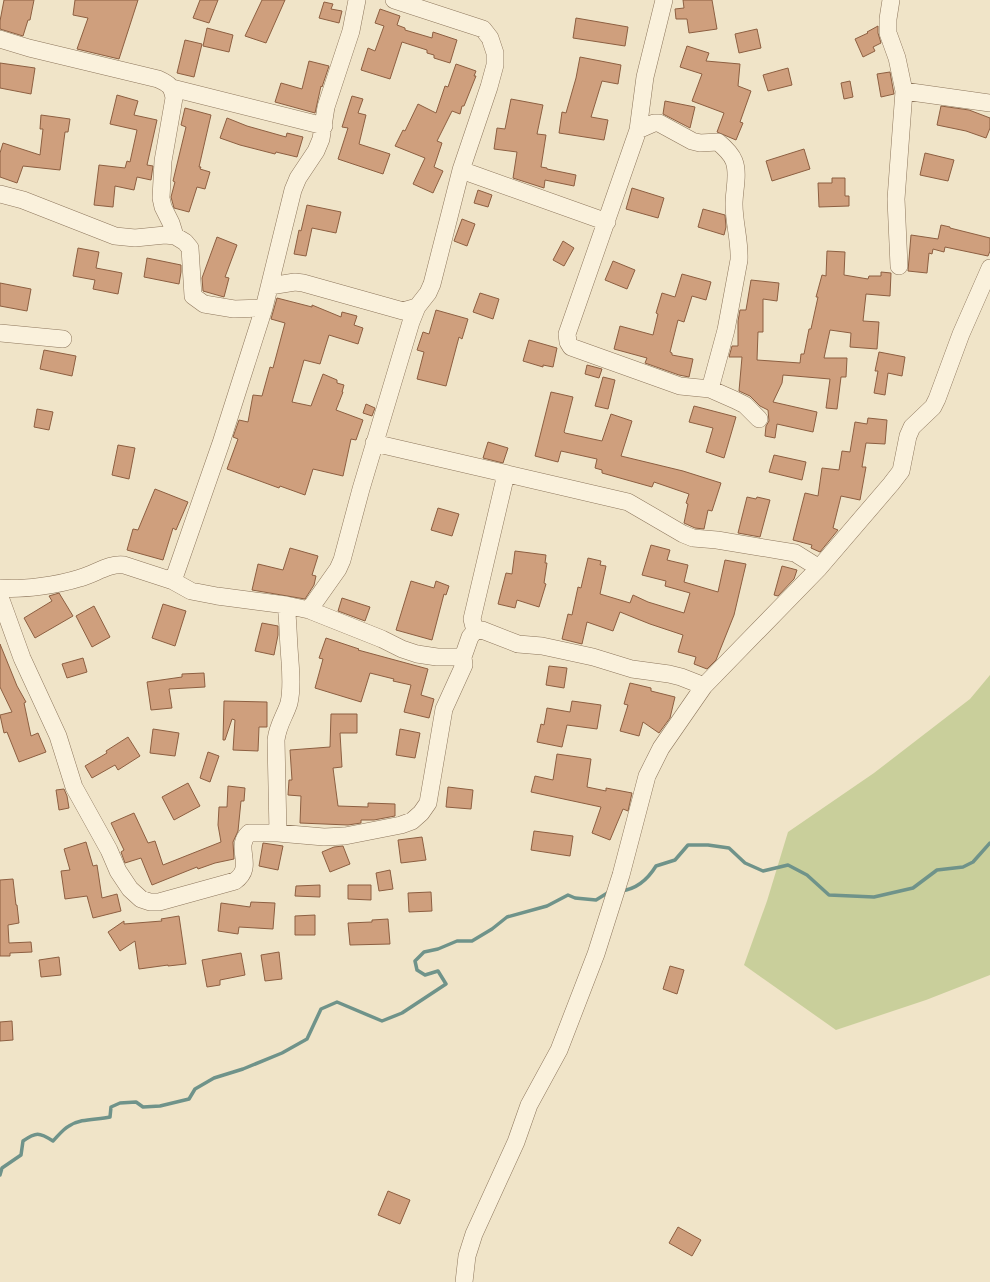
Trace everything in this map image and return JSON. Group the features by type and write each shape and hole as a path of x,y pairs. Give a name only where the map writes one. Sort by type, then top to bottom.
{"street":[{"path":"174,582 222,443 264,308 298,178 316,151 321,139 326,106 351,31 357,0"},
{"path":"309,610 338,569 342,560 410,313 428,293 432,284 461,170 495,65 495,53 490,38 483,29 394,0"},
{"path":"664,0 644,77 638,130 567,334 568,342 571,347 680,386 710,389 740,402 759,419"},
{"path":"891,0 888,19 888,33 897,58 904,91 896,199 899,266"},
{"path":"0,39 29,48 158,79 166,82 172,88 324,126"},
{"path":"172,88 174,98 164,161 161,198 163,207 171,223 175,236"},
{"path":"904,91 990,103"},
{"path":"638,130 654,123 659,123 692,141 700,143 718,142 725,148 734,160 736,174 734,205 740,248 739,260 726,330 710,389"},
{"path":"461,170 607,222"},
{"path":"0,194 23,200 115,236 135,238 165,235 175,236 185,242 190,248 193,296 204,304 234,309 264,308"},
{"path":"464,1282 467,1256 474,1234 516,1142 529,1105 559,1050 596,954 621,875 647,776 661,748 704,686 819,568 901,471 908,436 912,427 933,407 935,403 961,334 990,268"},
{"path":"270,286 295,282 303,283 410,313"},
{"path":"0,333 63,339"},
{"path":"374,443 628,502 683,534 693,538 717,540 795,553 819,568"},
{"path":"476,631 472,619 506,474"},
{"path":"0,588 22,589 78,579 116,564 174,582 191,591 216,596 286,605 309,610 416,654 437,657 463,657"},
{"path":"0,597 22,658 58,736 78,796 109,850 123,881 141,899 150,902 159,902 235,881 242,876 245,867 243,844 244,837 249,833 278,833 324,837 345,836 401,825 412,821 421,813 428,803 444,709 464,665 463,657 470,637 476,631 482,630 518,644 542,646 632,669 675,675 704,686"},
{"path":"278,833 276,740 277,730 288,704 291,682 286,605"}],"green space":[{"path":"990,675 990,975 926,1000 836,1030 744,965 767,901 788,832 874,773 970,699"}],"building":[{"path":"4,0 34,0 30,20 28,20 23,36 0,29"},
{"path":"75,0 138,0 119,59 77,49 88,18 73,15"},
{"path":"200,0 218,0 209,23 193,18"},
{"path":"262,0 285,0 266,43 245,36"},
{"path":"683,0 712,0 717,29 689,33 687,19 676,19 675,9 684,8"},
{"path":"324,2 333,4 331,9 342,11 339,23 319,18"},
{"path":"380,9 400,16 397,25 405,28 405,30 432,38 433,32 457,40 450,63 434,58 434,55 427,53 427,50 402,42 390,79 361,70 368,48 375,51 384,26 375,23"},
{"path":"576,18 628,27 625,46 573,38"},
{"path":"878,26 878,33 881,43 873,47 875,51 863,57 855,39"},
{"path":"207,28 233,35 229,52 203,46"},
{"path":"757,29 761,48 739,53 735,34"},
{"path":"185,40 202,44 194,77 177,73"},
{"path":"687,46 709,53 706,61 740,64 738,86 751,91 740,122 743,123 736,140 717,132 724,113 692,101 702,74 680,67"},
{"path":"580,57 621,65 618,84 602,81 591,117 608,120 604,140 559,133 562,112 566,113 576,78"},
{"path":"309,61 329,66 322,87 321,86 315,113 275,102 281,83 302,89"},
{"path":"0,63 35,68 31,94 0,88"},
{"path":"456,64 476,71 474,76 476,76 464,106 462,106 460,114 452,111 437,141 442,143 434,167 443,171 433,193 413,184 425,158 395,146 403,130 405,131 418,104 436,113 445,86 448,87"},
{"path":"788,68 792,85 768,91 763,75"},
{"path":"890,72 894,94 881,97 877,74"},
{"path":"850,81 853,97 844,99 841,83"},
{"path":"117,95 138,101 134,115 157,120 147,165 153,166 151,180 137,177 134,190 115,186 113,207 94,205 99,165 125,168 127,161 130,162 137,130 110,124"},
{"path":"352,96 363,99 358,113 366,115 359,144 390,154 383,174 338,159 348,128 342,127"},
{"path":"511,99 543,105 537,134 546,135 541,167 576,175 574,186 545,180 544,188 513,178 517,152 494,149 497,128 505,129"},
{"path":"665,101 695,107 690,128 663,114"},
{"path":"941,106 969,110 990,118 990,128 986,138 966,131 937,125"},
{"path":"185,108 211,115 199,167 201,167 200,169 210,172 205,189 197,187 189,212 174,208 171,197 175,182 173,181 186,127 181,125"},
{"path":"41,115 70,119 68,132 65,132 60,170 23,166 17,183 0,177 0,153 3,143 40,155 43,129 40,129"},
{"path":"227,118 247,126 286,137 287,133 303,137 297,157 276,152 275,154 220,138"},
{"path":"804,149 810,169 772,181 766,161"},
{"path":"925,153 954,160 948,181 920,175"},
{"path":"832,178 845,178 845,196 849,196 849,206 819,207 818,183 832,183"},
{"path":"632,188 664,198 658,218 626,209"},
{"path":"478,190 492,195 488,207 474,203"},
{"path":"307,205 341,212 336,233 312,228 306,256 294,254 299,230 301,231"},
{"path":"703,209 725,215 726,227 724,235 698,227"},
{"path":"462,219 475,224 467,246 454,241"},
{"path":"941,225 990,238 990,251 988,256 945,247 944,252 933,249 932,254 929,253 927,273 908,271 911,235 938,239"},
{"path":"217,237 237,245 225,277 229,278 224,297 203,291 202,278"},
{"path":"563,241 574,248 564,266 553,260"},
{"path":"78,248 99,252 96,268 122,273 118,294 93,289 95,280 73,276"},
{"path":"827,251 845,252 844,275 868,279 869,276 881,276 881,272 891,273 890,296 866,294 863,321 879,322 877,349 850,347 851,333 830,330 824,358 847,358 846,377 841,377 837,409 826,408 830,379 783,375 782,383 773,402 817,412 813,432 777,424 775,438 765,436 766,426 769,421 768,410 760,406 750,396 739,391 742,357 729,357 732,346 738,346 738,321 740,310 746,310 751,280 779,283 777,301 763,299 763,332 758,332 757,360 800,363 801,354 804,354 809,329 811,329 818,297 816,297 822,275 826,276"},
{"path":"147,258 181,265 179,284 144,277"},
{"path":"613,261 635,270 627,289 605,280"},
{"path":"682,274 711,282 706,300 692,296 684,322 678,320 670,352 672,355 693,359 689,377 645,363 647,358 614,349 620,326 653,335 658,314 656,313 662,293 675,297"},
{"path":"0,283 31,289 27,311 0,306"},
{"path":"480,293 499,299 493,319 473,312"},
{"path":"277,298 312,307 312,305 341,317 342,312 357,316 354,325 363,328 358,344 329,335 320,364 304,360 292,402 311,406 323,374 337,380 337,383 344,385 336,410 363,420 356,440 351,439 343,476 313,469 305,495 280,486 279,488 227,469 238,439 233,437 239,420 248,422 253,395 262,396 270,367 273,368 285,323 271,319"},
{"path":"436,310 468,319 462,339 459,337 446,386 417,379 424,352 417,350 423,332 429,334"},
{"path":"529,340 557,348 553,367 543,365 543,367 523,361"},
{"path":"44,350 76,356 72,376 40,369"},
{"path":"879,352 905,357 902,376 888,373 885,395 874,393 878,371 875,371"},
{"path":"587,365 602,369 599,378 585,374"},
{"path":"603,377 615,380 608,409 595,406"},
{"path":"551,392 573,397 565,433 602,441 611,414 632,421 621,456 683,471 721,483 712,511 708,510 704,529 695,528 684,523 688,504 686,503 689,494 654,482 652,487 602,473 602,470 595,468 597,459 561,451 558,462 535,456"},
{"path":"366,404 375,408 372,416 363,413"},
{"path":"694,406 736,417 724,458 706,452 713,428 689,422"},
{"path":"37,409 53,412 49,430 34,427"},
{"path":"868,418 887,420 885,444 866,443 862,467 866,467 860,500 841,496 833,528 838,530 820,552 811,548 812,545 793,540 805,493 818,496 822,468 839,470 842,451 850,452 855,422 867,424"},
{"path":"488,442 508,448 503,463 483,458"},
{"path":"118,445 135,448 129,479 112,475"},
{"path":"774,455 806,462 802,480 769,472"},
{"path":"155,489 188,502 176,530 173,528 163,560 127,550 133,529 138,530"},
{"path":"747,497 756,499 757,497 770,500 760,537 738,533"},
{"path":"438,508 459,514 452,536 431,530"},
{"path":"651,545 670,550 667,560 688,565 684,582 718,592 725,560 746,564 734,615 716,660 707,669 694,664 696,657 678,652 683,635 620,612 613,631 587,622 582,644 562,639 568,614 572,615 578,587 581,588 588,558 601,561 600,565 606,566 600,594 630,603 633,595 648,602 684,613 690,593 665,586 666,581 642,575"},
{"path":"290,548 318,556 312,575 316,576 314,585 305,599 252,590 258,564 283,570"},
{"path":"515,551 546,555 545,563 547,563 544,583 546,584 539,607 517,600 515,608 498,604 506,573 512,574"},
{"path":"782,566 797,570 794,579 778,596 774,595"},
{"path":"411,581 434,588 436,581 449,586 446,595 444,594 432,640 396,630"},
{"path":"59,593 73,616 35,638 24,618 52,601 49,596"},
{"path":"342,598 370,607 365,621 338,611"},
{"path":"163,604 186,611 175,646 152,638"},
{"path":"94,606 110,637 92,647 76,616"},
{"path":"262,623 278,626 278,635 274,655 255,651"},
{"path":"326,638 359,649 358,650 428,669 421,695 434,699 429,718 404,712 411,685 393,681 394,679 370,673 361,702 315,688 323,659 319,658"},
{"path":"0,644 17,686 26,702 24,703 31,736 38,733 46,752 19,762 7,732 4,733 0,715 12,712 0,687"},
{"path":"83,658 87,672 67,678 62,664"},
{"path":"549,666 567,668 564,688 546,685"},
{"path":"204,673 205,687 169,689 172,708 151,710 147,682 182,677 182,674"},
{"path":"630,683 651,688 651,691 675,697 670,718 659,733 643,722 639,736 620,731 628,705 624,704"},
{"path":"224,701 267,702 267,727 259,727 258,751 233,750 235,720 232,719 225,740 223,740"},
{"path":"572,701 601,705 597,729 567,725 562,747 537,742 541,724 544,725 547,708 570,712"},
{"path":"331,714 357,714 357,733 340,733 342,767 333,768 338,806 368,807 368,803 395,804 395,816 374,820 361,820 361,823 348,825 300,823 301,796 288,795 289,780 292,780 290,750 330,747"},
{"path":"153,729 179,733 175,756 150,753"},
{"path":"400,729 420,733 415,758 396,755"},
{"path":"128,737 140,756 118,770 115,765 92,778 85,766 107,753 106,751"},
{"path":"208,752 219,756 210,782 200,778"},
{"path":"557,754 591,759 587,787 606,791 606,788 632,793 628,811 623,809 610,840 592,833 601,807 531,792 535,776 553,780"},
{"path":"188,783 200,806 174,820 162,797"},
{"path":"228,786 245,788 244,801 241,801 238,831 233,842 234,859 215,863 198,869 197,867 152,885 141,858 125,863 121,852 124,850 111,823 134,813 148,843 155,841 163,865 221,842 218,825 219,807 227,807"},
{"path":"448,787 473,790 471,809 446,807"},
{"path":"64,789 69,808 59,810 56,790"},
{"path":"534,831 573,836 570,856 531,850"},
{"path":"422,837 426,860 401,863 398,840"},
{"path":"86,842 93,866 97,865 102,898 117,894 121,911 93,918 87,896 65,899 61,871 70,870 64,849"},
{"path":"263,843 283,846 278,870 259,866"},
{"path":"343,846 350,864 330,872 322,852 334,847"},
{"path":"390,870 393,889 379,891 376,873"},
{"path":"13,879 19,923 8,925 9,943 31,942 32,952 10,953 10,956 0,956 0,880"},
{"path":"320,885 320,897 295,896 296,886"},
{"path":"348,885 371,885 371,900 348,899"},
{"path":"431,892 432,911 409,912 408,893"},
{"path":"251,902 275,903 273,929 239,927 238,934 218,931 221,903 250,907"},
{"path":"315,915 315,935 295,935 295,916"},
{"path":"179,916 186,964 139,969 135,941 120,951 108,932 124,921 124,924 162,921 161,919"},
{"path":"388,919 390,944 350,945 348,923 372,922 372,920"},
{"path":"279,952 282,979 265,981 261,955"},
{"path":"241,953 245,975 220,980 220,985 207,987 202,960"},
{"path":"59,957 61,975 41,977 39,960"},
{"path":"670,966 684,970 677,994 663,989"},
{"path":"12,1021 13,1040 0,1041 0,1022"},
{"path":"388,1191 410,1200 400,1224 378,1215"},
{"path":"678,1227 701,1240 692,1256 669,1243"}],"waterway":[{"path":"621,891 627,890 642,883 656,866 675,860 688,845 708,845 729,848 745,863 763,871 788,865 807,875 829,895 874,897 913,888 937,870 963,867 973,862 990,843"},
{"path":"0,1175 2,1168 21,1155 23,1141 31,1136 38,1134 53,1141 65,1129 74,1123 84,1120 110,1117 111,1107 120,1103 136,1102 143,1107 160,1106 189,1099 195,1089 214,1078 243,1069 282,1053 307,1039 321,1009 337,1002 382,1021 402,1013 446,984 438,971 425,975 417,970 415,961 424,952 438,949 457,941 472,941 492,929 507,917 547,906 568,895 575,898 596,900 609,892"}]}
